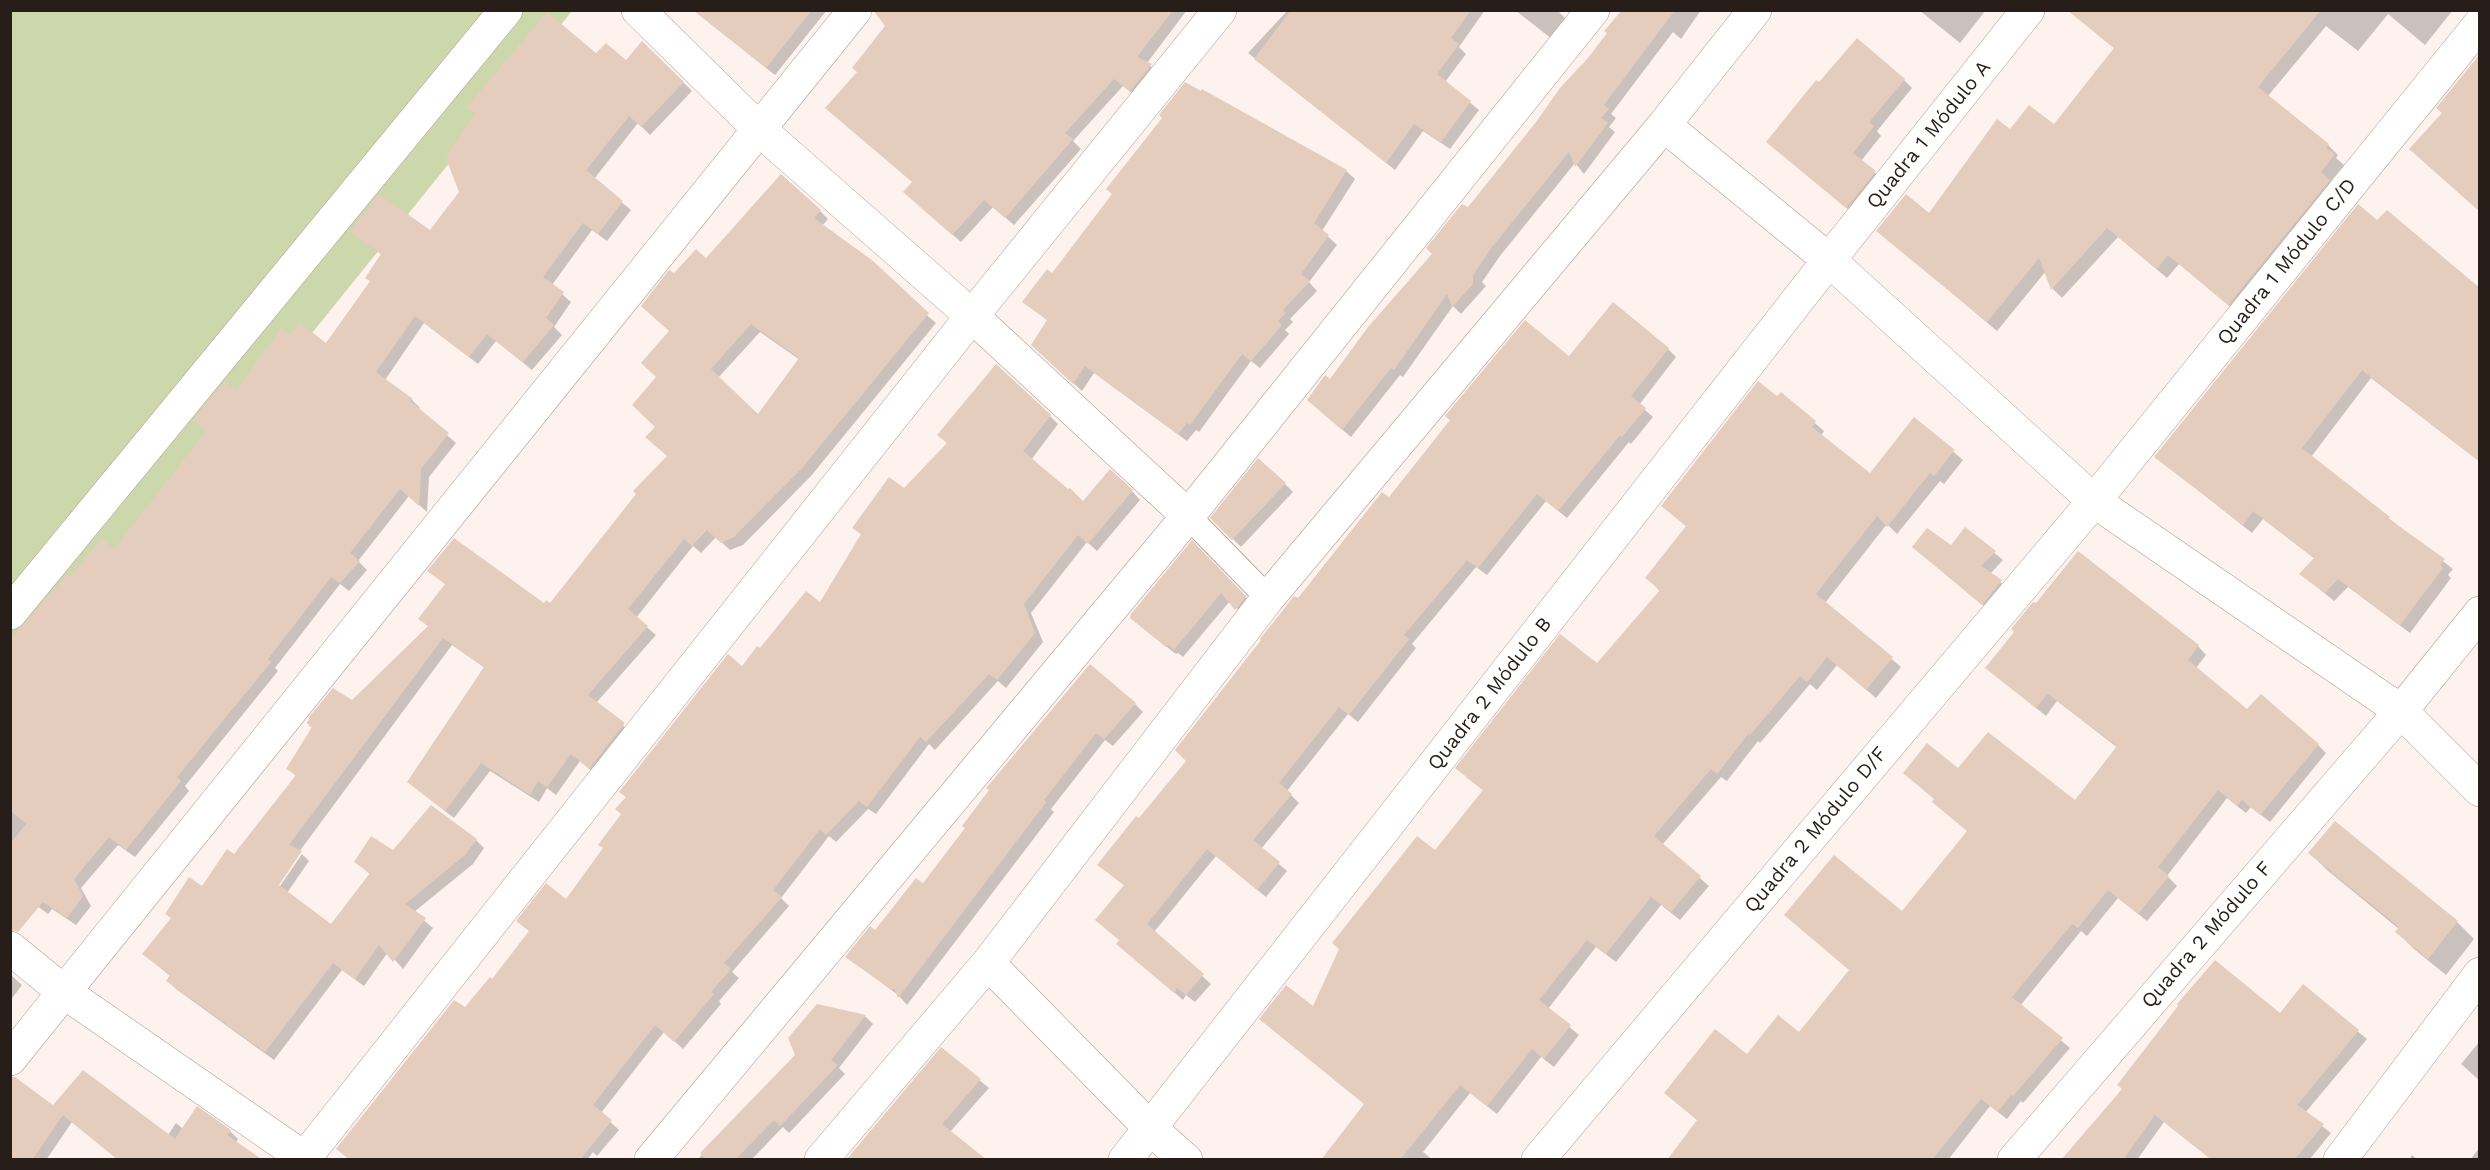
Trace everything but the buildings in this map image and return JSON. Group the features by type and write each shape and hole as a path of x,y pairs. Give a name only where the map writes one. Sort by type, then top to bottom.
{"street":[{"path":"10,613 506,10"},
{"path":"638,10 760,130 972,316 1188,516"},
{"path":"10,1059 855,10"},
{"path":"10,948 64,992 305,1159 972,316 1220,10"},
{"path":"651,1160 1188,516 1593,10"},
{"path":"821,1160 988,963 1268,598 1664,124 1755,10"},
{"name":"Quadra 1 Módulo A","path":"1830,260 2028,10"},
{"name":"Quadra 1 Módulo C/D","path":"2094,501 2480,24"},
{"path":"1664,124 1830,260 2094,501 2401,711 2480,790"},
{"name":"Quadra 2 Módulo B","path":"1125,1160 1830,260"},
{"name":"Quadra 2 Módulo D/F","path":"1538,1160 2094,501"},
{"name":"Quadra 2 Módulo F","path":"2014,1160 2401,711 2480,613"},
{"path":"988,963 1150,1129 1186,1160"},
{"path":"2340,1160 2480,974"}],"lane":[{"path":"1188,516 1268,598"}],"green space":[{"path":"11,11 572,11 11,706"}]}
